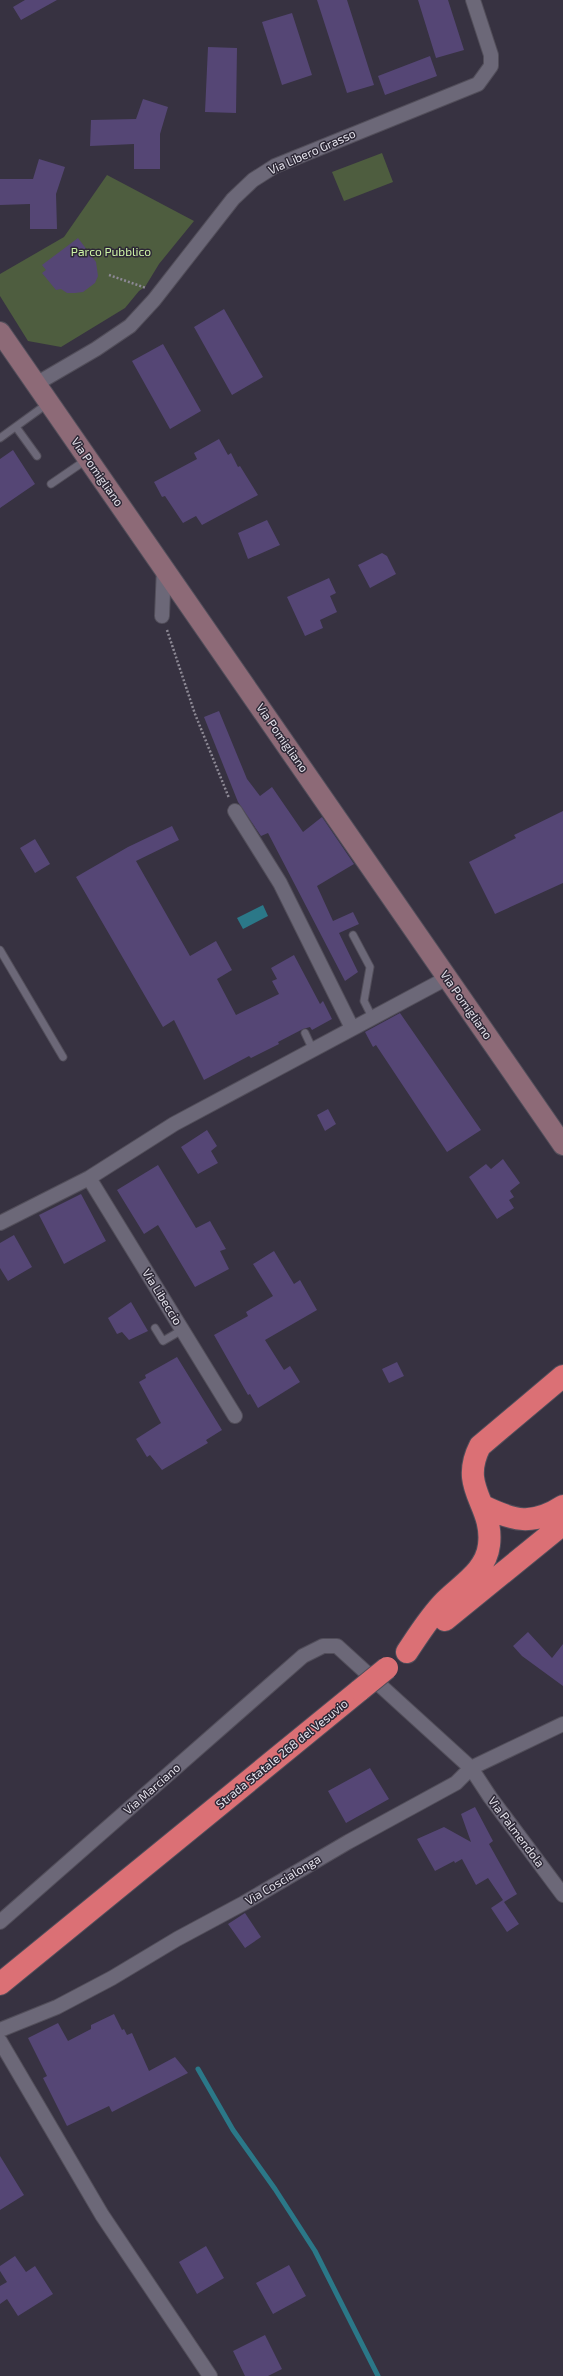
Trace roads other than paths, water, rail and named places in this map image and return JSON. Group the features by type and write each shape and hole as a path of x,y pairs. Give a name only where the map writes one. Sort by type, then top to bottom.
{"highway":[{"path":"406,1652 445,1601 471,1578 483,1564 489,1546 490,1528 483,1506 472,1483 475,1456 480,1446 563,1376"},
{"path":"483,1506 509,1518 526,1521 544,1516 563,1506"},
{"name":"Strada Statale 268 del Vesuvio","path":"0,1984 563,1524"}],"main road":[{"name":"Via Pomigliano","path":"0,332 563,1145"}],"street":[{"name":"Via Libero Grasso","path":"36,384 96,349 130,326 154,300 233,199 259,177 276,166 478,84 491,66 490,55 473,0"},
{"path":"162,616 164,567"},
{"path":"235,811 280,883 352,1028"},
{"path":"0,1223 89,1178 174,1124 312,1048 447,978"},
{"name":"Via Libeccio","path":"89,1178 235,1416"},
{"name":"Via Marciano","path":"0,1922 303,1656 323,1646 337,1646 471,1768"},
{"name":"Via Coscialonga","path":"0,2030 56,2007 112,1978 176,1939 244,1904 348,1842 456,1783 471,1768 563,1724"},
{"name":"Via Palmendola","path":"471,1768 490,1797 563,1895"},
{"path":"0,2042 102,2216 210,2376"}],"lane":[{"path":"0,438 49,403"},
{"path":"16,427 37,456"},
{"path":"51,484 88,458"},
{"path":"353,935 370,967 364,1001 372,1017"},
{"path":"0,950 63,1057"},
{"path":"305,1033 312,1048"},
{"path":"155,1328 163,1341 182,1330"}],"water":[{"path":"263,905 268,916 243,929 237,918"}],"waterway":[{"path":"198,2069 233,2130 275,2189 315,2251 378,2376"}],"park label":[{"name":"Parco Pubblico","path":"111,252"}]}
